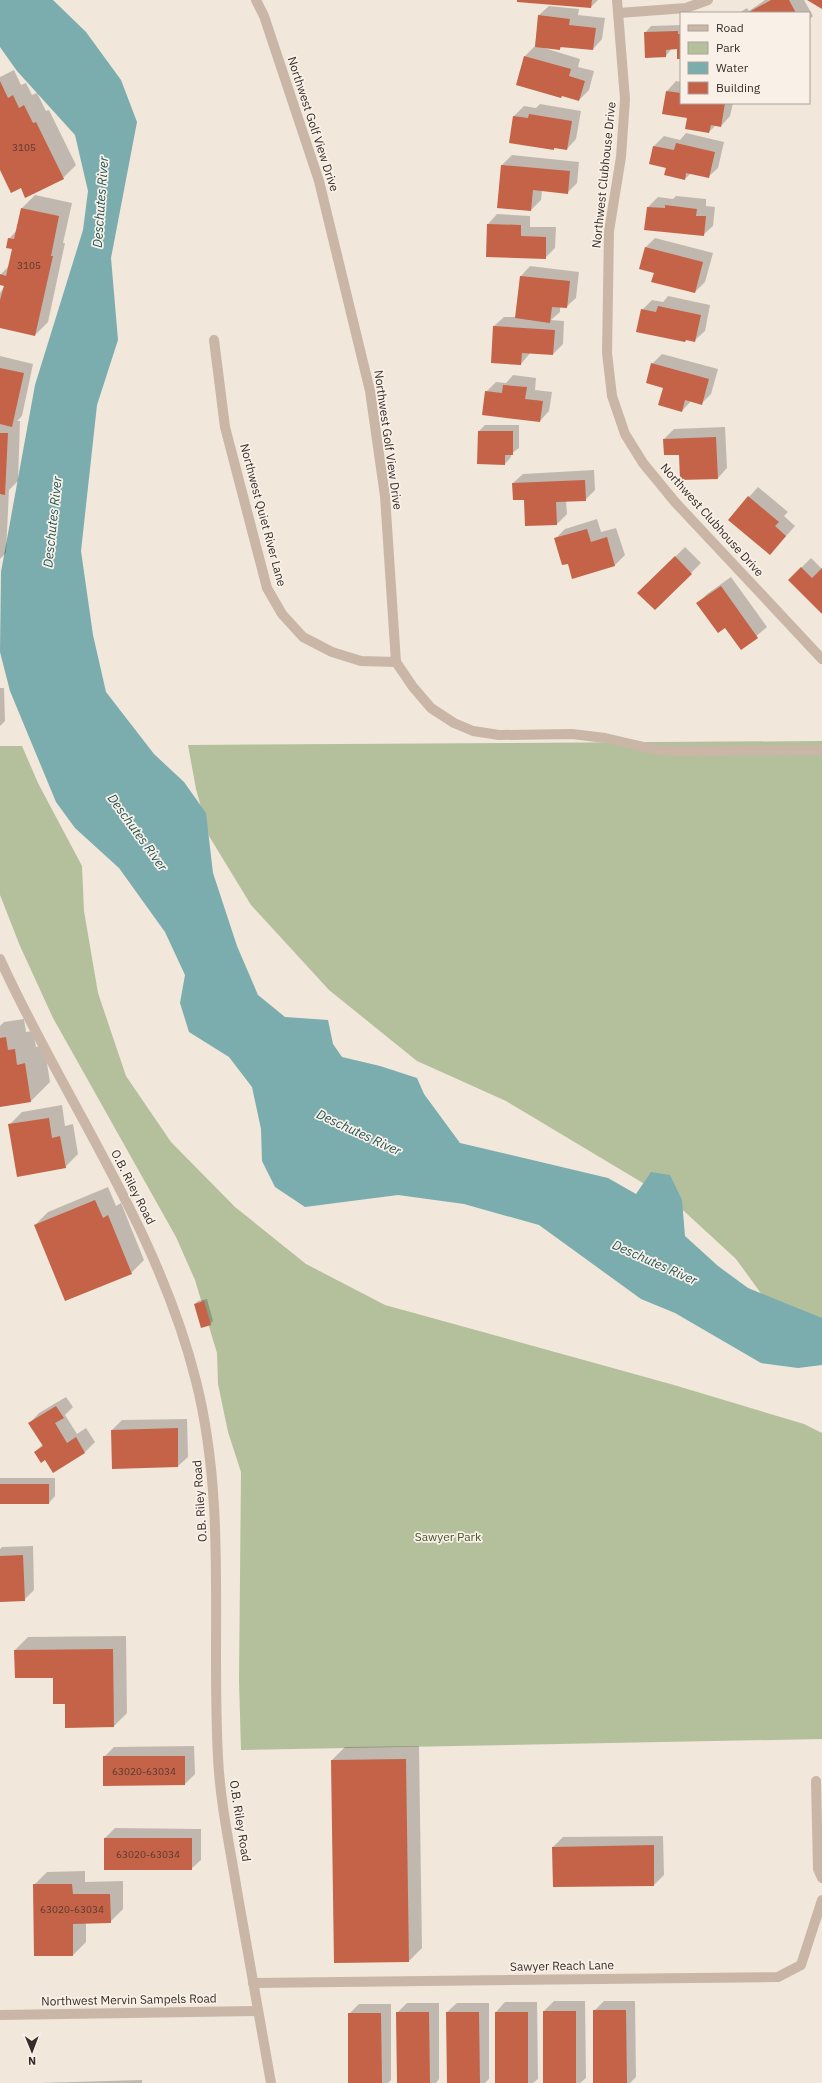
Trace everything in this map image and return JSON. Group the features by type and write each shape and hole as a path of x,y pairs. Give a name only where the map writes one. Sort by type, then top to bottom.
{"street":[{"name":"Northwest Golf View Drive","path":"256,0 264,16 319,180 370,391 384,496 396,662"},
{"name":"Northwest Clubhouse Drive","path":"617,0 625,99 621,157 609,231 607,353 612,396 625,434 643,463 675,502 822,659"},
{"path":"618,14 686,8 708,0"},
{"name":"Northwest Quiet River Lane","path":"214,340 225,426 268,588 282,614 303,637 332,652 361,661 396,662"},
{"path":"396,662 413,687 431,708 454,723 473,731 498,735 572,734 605,738 657,750 822,750"},
{"name":"O.B. Riley Road","path":"0,959 18,999 110,1168 146,1241 172,1300 197,1382 211,1460 215,1520 218,1759 224,1811 271,2083"},
{"path":"816,1781 818,1869 822,1878"},
{"name":"Sawyer Reach Lane","path":"253,1983 778,1976 801,1965 822,1900"},
{"name":"Northwest Mervin Sampels Road","path":"0,2015 258,2011"}],"green space":[{"path":"822,741 822,1354 787,1329 736,1259 673,1201 506,1101 417,1061 329,990 251,905 209,836 196,789 188,745"},
{"name":"Sawyer Park","path":"0,746 22,746 38,783 82,866 84,911 98,993 126,1076 171,1142 235,1207 306,1264 385,1305 674,1385 804,1424 822,1433 822,1739 241,1750 239,1681 241,1472 228,1432 218,1384 217,1353 195,1280 176,1237 53,1018 20,946 0,895"}],"water":[{"name":"Deschutes River","path":"0,0 53,0 86,32 121,80 137,122 111,258 118,340 97,405 81,551 93,635 106,692 154,754 184,782 206,813 213,873 237,946 258,995 285,1017 328,1020 333,1044 342,1057 380,1066 417,1078 424,1094 460,1143 608,1178 636,1194 651,1172 670,1175 682,1200 685,1236 718,1266 748,1288 822,1318 822,1365 798,1368 761,1363 675,1313 641,1299 539,1225 464,1204 398,1195 305,1207 275,1187 262,1161 261,1129 252,1087 229,1057 189,1032 180,1003 185,975 165,932 119,868 75,828 56,802 10,691 0,652 1,572 35,385 83,230 88,191 75,135 17,71 0,47"}],"building":[{"path":"517,0 592,0 591,8 517,2"},
{"path":"771,0 789,0 795,12 749,12"},
{"path":"807,0 822,0 822,9"},
{"path":"538,15 570,19 569,25 596,28 593,50 560,47 560,50 535,47"},
{"path":"678,31 678,34 680,34 680,59 677,59 677,49 666,50 666,57 645,58 644,32"},
{"path":"524,56 571,69 569,76 585,81 579,101 562,96 561,98 516,85"},
{"path":"0,81 8,98 13,95 19,108 24,105 33,123 36,122 64,179 25,198 21,188 11,193 0,170"},
{"path":"666,91 680,93 680,104 725,104 721,127 711,125 709,133 685,129 687,118 662,114"},
{"path":"529,114 572,121 567,150 554,148 554,150 509,143 513,116 528,118"},
{"path":"676,143 715,152 709,178 686,173 685,180 664,175 666,168 649,164 653,146 674,150"},
{"path":"501,165 570,171 568,194 533,190 531,211 497,208"},
{"path":"665,205 697,209 696,216 706,216 704,236 644,230 647,207 665,208"},
{"path":"21,208 59,216 51,256 53,256 35,336 0,328 0,300 4,286 0,285 0,274 6,276 12,249 6,248 8,238 14,239"},
{"path":"487,224 521,225 521,236 546,237 546,259 486,257"},
{"path":"645,247 703,262 695,293 651,282 654,273 639,269"},
{"path":"520,276 570,281 567,308 552,307 550,323 515,318"},
{"path":"658,306 701,315 695,342 686,340 685,342 636,332 641,309 656,312"},
{"path":"493,326 555,330 553,355 522,353 521,365 491,363"},
{"path":"651,363 709,379 702,405 685,400 682,412 658,405 663,388 646,383"},
{"path":"0,368 24,373 12,427 0,424"},
{"path":"503,385 527,387 525,399 543,401 540,422 482,415 485,391 502,393"},
{"path":"478,431 513,431 513,455 505,455 505,465 477,464"},
{"path":"0,433 8,433 5,495 0,494"},
{"path":"716,437 718,479 680,480 679,455 664,455 663,439"},
{"path":"585,480 586,501 556,502 557,525 525,526 524,500 513,500 512,483"},
{"path":"748,496 779,522 775,526 786,536 770,555 728,520"},
{"path":"587,529 591,542 607,537 615,566 572,579 568,564 562,565 554,538"},
{"path":"675,556 692,574 655,610 637,593"},
{"path":"801,567 812,578 822,568 822,614 788,580"},
{"path":"721,586 758,638 741,650 725,628 718,633 696,603"},
{"path":"6,1037 8,1050 15,1049 17,1065 25,1063 31,1102 0,1107 0,1038"},
{"path":"49,1118 52,1138 60,1136 66,1168 17,1177 8,1124"},
{"path":"95,1200 103,1218 108,1215 132,1274 65,1301 34,1225"},
{"path":"204,1301 211,1325 201,1328 194,1304"},
{"path":"56,1406 64,1418 55,1423 67,1443 76,1437 85,1453 53,1473 45,1460 41,1463 34,1452 43,1446 28,1423"},
{"path":"178,1428 178,1467 112,1469 111,1430"},
{"path":"0,1484 49,1484 49,1504 0,1504"},
{"path":"23,1555 25,1601 0,1602 0,1556"},
{"path":"113,1649 114,1727 65,1728 65,1704 53,1704 53,1678 15,1678 14,1650"},
{"path":"103,1756 185,1756 185,1785 103,1786"},
{"path":"406,1759 409,1962 334,1963 331,1760"},
{"path":"104,1838 192,1838 192,1870 104,1870"},
{"path":"654,1845 654,1886 553,1887 552,1847"},
{"path":"33,1884 72,1884 73,1894 110,1894 111,1923 73,1924 73,1956 34,1956"},
{"path":"593,2010 626,2010 627,2083 593,2083"},
{"path":"543,2011 576,2011 576,2083 543,2083"},
{"path":"396,2012 429,2012 430,2083 397,2083"},
{"path":"446,2012 479,2012 480,2083 447,2083"},
{"path":"495,2012 528,2012 528,2083 495,2083"},
{"path":"348,2013 381,2013 382,2083 348,2083"}]}
